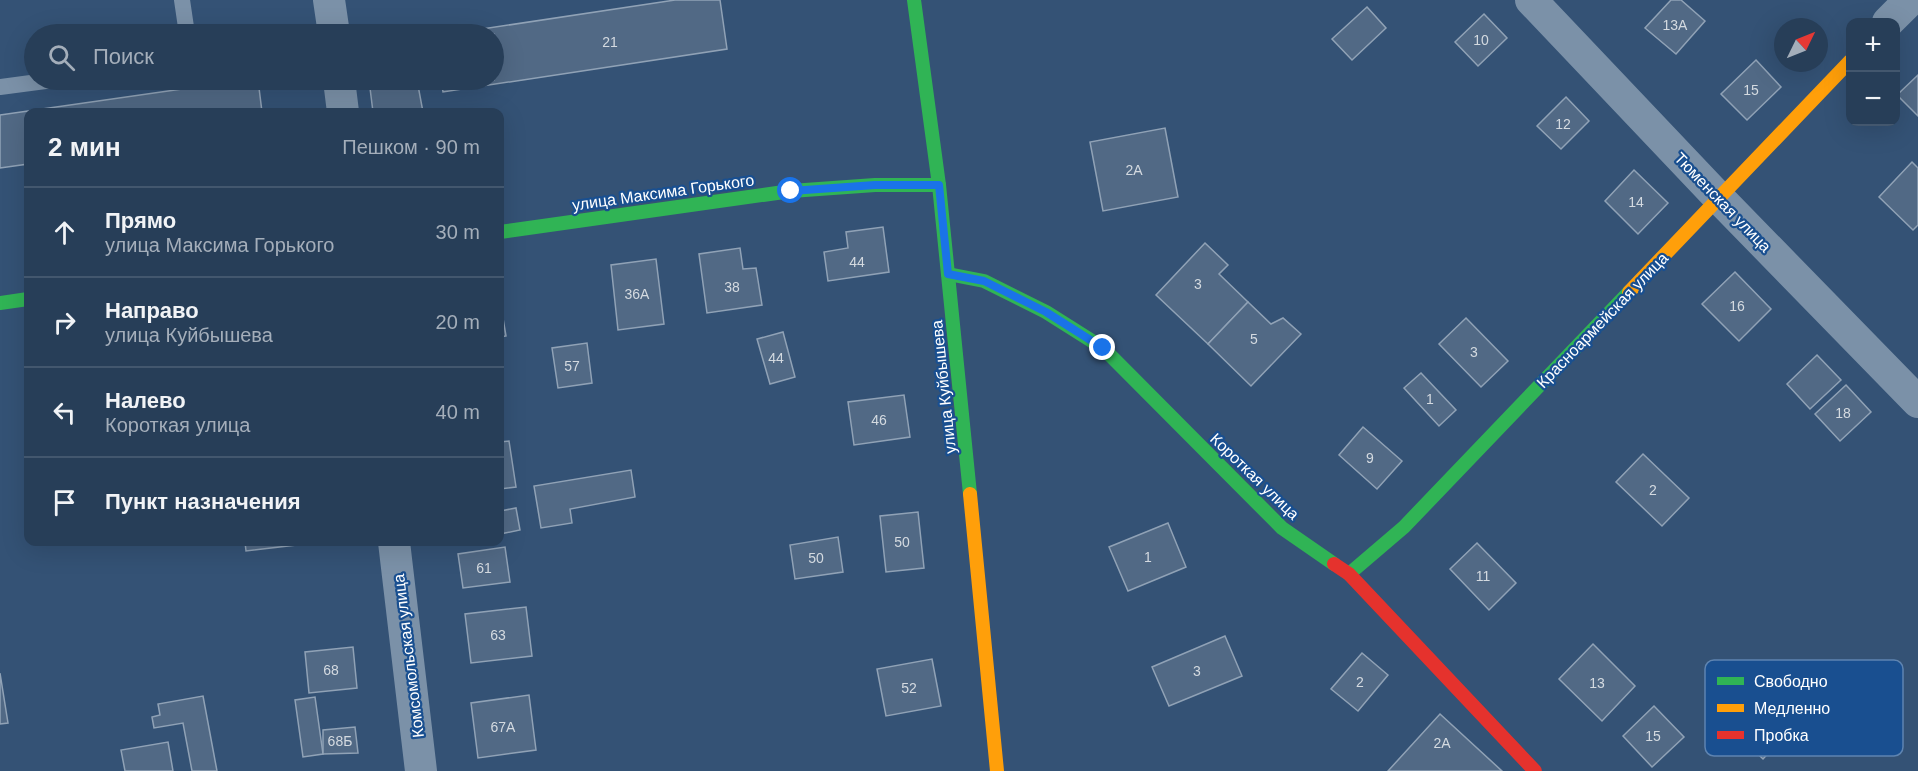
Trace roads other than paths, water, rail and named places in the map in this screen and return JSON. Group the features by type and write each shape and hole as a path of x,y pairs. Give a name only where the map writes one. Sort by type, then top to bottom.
{"street":[{"path":"329,0 333,24"},
{"name":"улица Куйбышева","path":"914,0 939,185 997,771"},
{"name":"Тюменская улица","path":"1531,0 1718,197 1918,402"},
{"path":"1892,18 1910,0"},
{"name":"Красноармейская улица","path":"1349,574 1404,527 1846,66"},
{"path":"340,90 342,108"},
{"name":"улица Максима Горького","path":"504,231 791,191 875,185 939,185"},
{"name":"Короткая улица","path":"948,274 984,281 1046,312 1103,348 1282,528 1349,574 1535,771"},
{"path":"0,303 24,300"},
{"name":"Комсомольская улица","path":"394,546 421,771"}],"lane":[{"path":"182,0 186,24"},
{"path":"0,87 24,84"}]}
